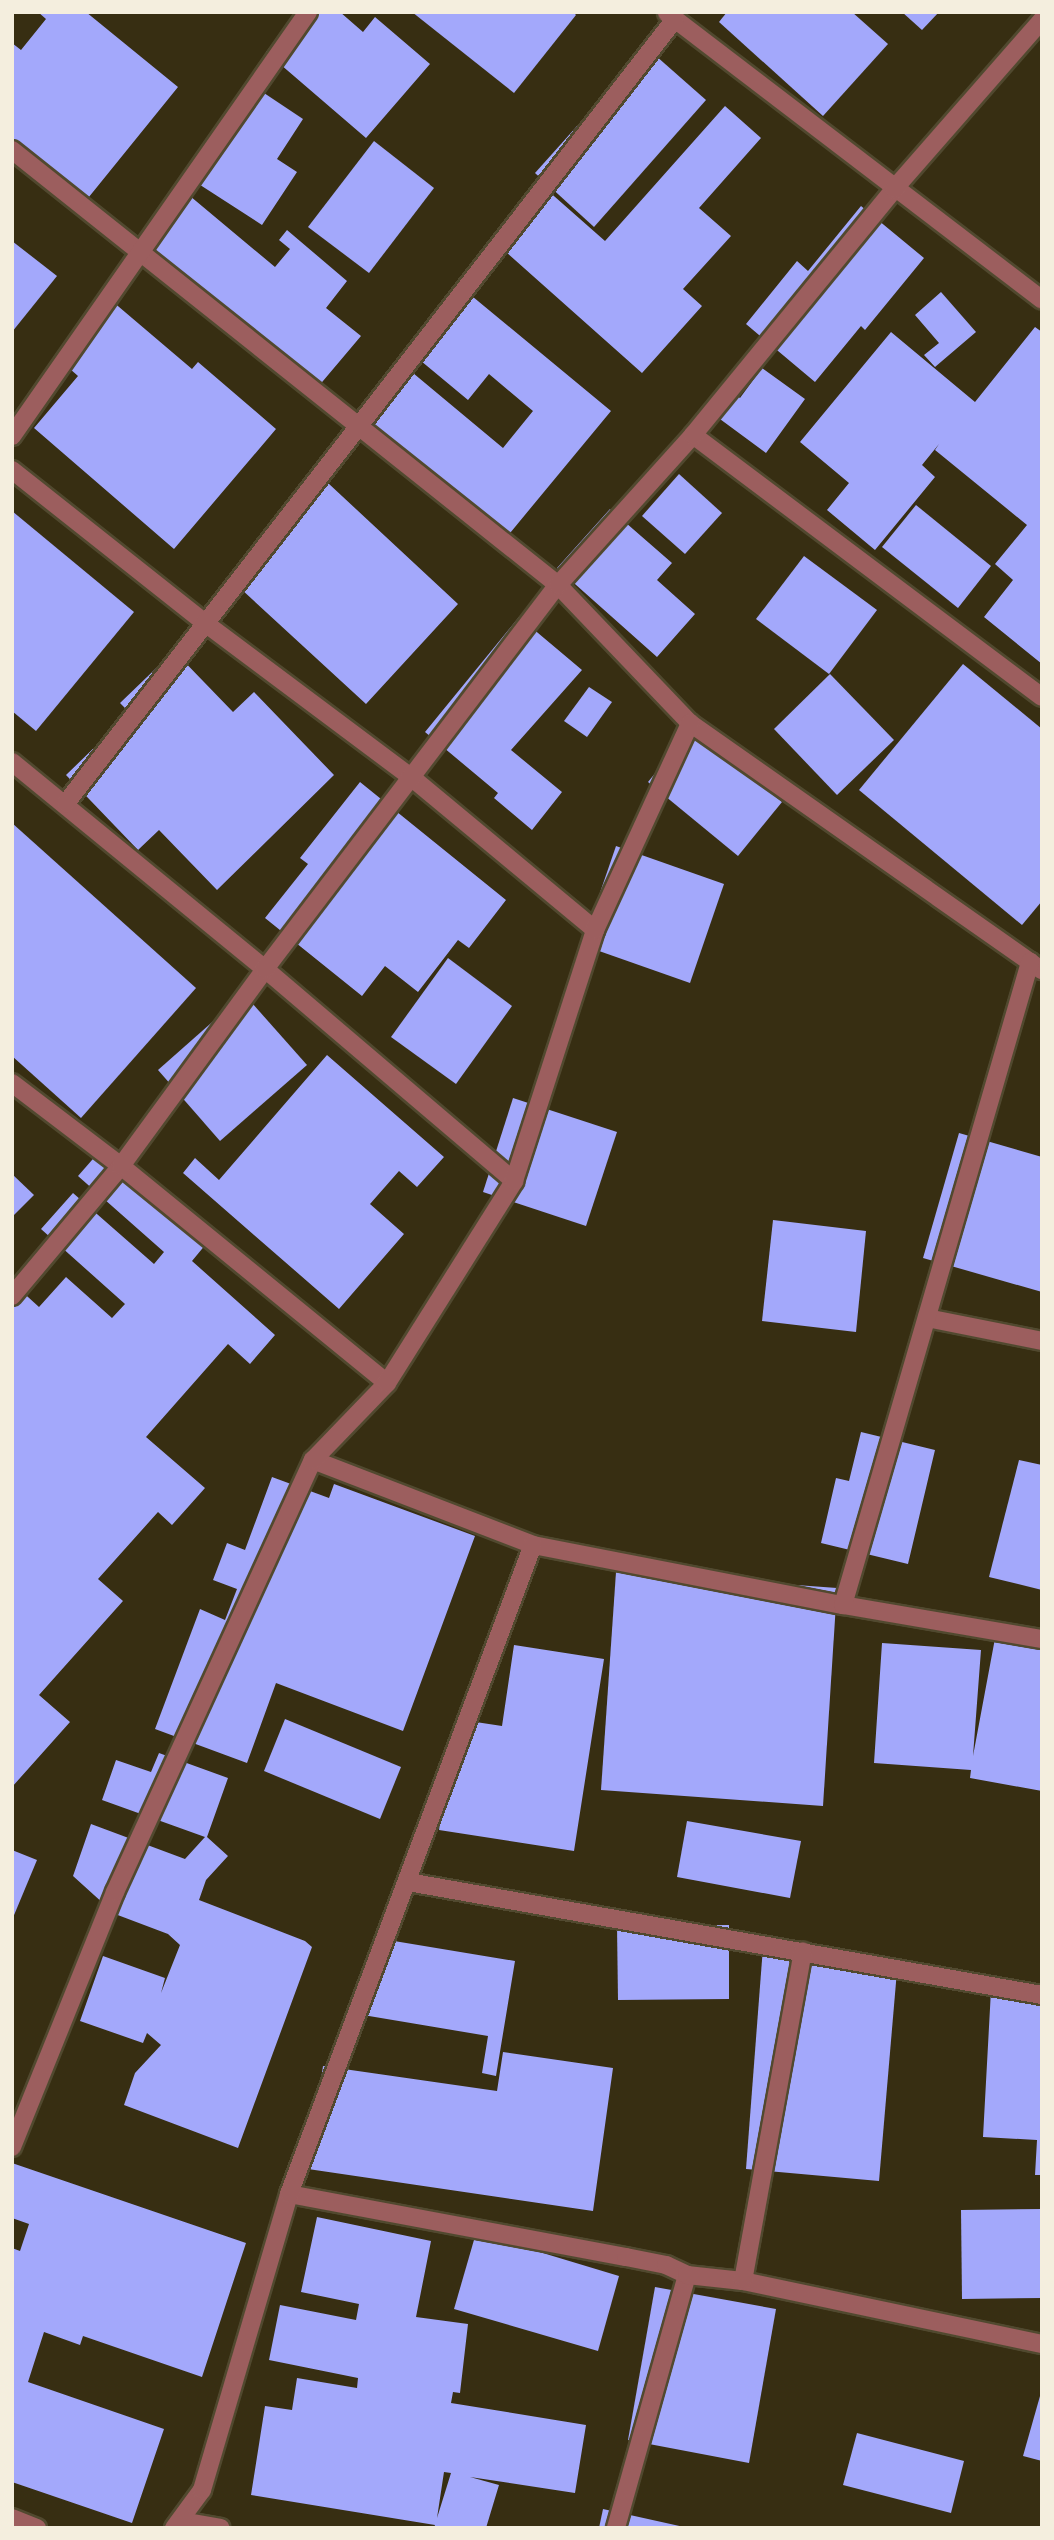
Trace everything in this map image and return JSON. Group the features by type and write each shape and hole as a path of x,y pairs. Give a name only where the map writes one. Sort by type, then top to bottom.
{"street":[{"path":"12,436 142,254 308,12"},
{"path":"66,803 671,16 1042,300"},
{"path":"12,1296 121,1166 265,969 558,585 693,435 894,189 1042,20"},
{"path":"12,150 558,585 690,723 1036,966 927,1318 843,1605"},
{"path":"693,435 1042,697"},
{"path":"12,470 205,623 411,777 595,930"},
{"path":"12,2147 115,1892 313,1460 387,1382 514,1181 595,930 690,723"},
{"path":"12,762 66,803 265,969 514,1181"},
{"path":"12,1083 121,1166 387,1382"},
{"path":"927,1318 1042,1341"},
{"path":"313,1460 533,1545 843,1605 1042,1639"},
{"path":"220,2528 178,2524 202,2490 289,2194 533,1545"},
{"path":"408,1882 1042,1995"},
{"path":"743,2281 803,1951"},
{"path":"289,2194 626,2257 666,2265 687,2275 743,2281 1042,2344"},
{"path":"616,2528 687,2275"},
{"path":"12,2518 37,2528"}],"building":[{"path":"38,12 86,12 178,87 80,208 12,152 12,43 21,50 46,19"},
{"path":"300,12 340,12 363,32 375,17 430,64 366,138 266,52"},
{"path":"412,12 573,12 576,15 514,93"},
{"path":"727,12 852,12 888,44 823,116 719,22"},
{"path":"902,12 939,12 922,30"},
{"path":"647,48 706,100 594,227 535,173"},
{"path":"255,87 303,119 277,159 297,172 262,225 194,181"},
{"path":"725,106 761,138 699,208 731,236 683,289 702,306 642,373 497,244 546,189 605,241"},
{"path":"374,141 434,188 369,273 308,227"},
{"path":"184,191 275,267 290,249 279,240 287,230 347,281 326,308 361,336 312,394 137,247"},
{"path":"861,206 924,258 865,330 861,326 815,382 746,324 797,261 808,271"},
{"path":"12,241 57,276 12,332"},
{"path":"461,287 611,411 505,539 363,421 407,368 503,448 533,411 489,374 468,400 409,351"},
{"path":"941,292 976,332 935,367 924,355 939,343 915,315"},
{"path":"112,301 192,369 198,362 276,429 174,549 34,428 78,376 61,361"},
{"path":"1035,327 1042,332 1042,664 984,617 1013,580 995,564 1027,525 935,450 939,444 922,465 935,477 875,550 827,510 849,483 800,442 891,332 975,402"},
{"path":"762,368 805,399 766,453 705,408 721,384 740,398"},
{"path":"679,474 722,513 685,554 642,516"},
{"path":"328,483 458,604 366,704 240,588 283,542 278,537"},
{"path":"916,505 991,566 958,608 882,547"},
{"path":"610,509 672,563 657,580 695,614 657,657 557,568"},
{"path":"12,511 134,612 36,731 12,711"},
{"path":"804,556 877,610 829,674 756,619"},
{"path":"519,617 582,670 511,750 562,792 532,830 494,798 498,793 425,732"},
{"path":"174,651 233,712 254,692 334,775 217,890 159,830 138,850 66,775 130,713 120,703"},
{"path":"963,664 1042,729 1042,901 1022,925 859,790"},
{"path":"830,674 894,740 837,795 774,729"},
{"path":"589,687 612,702 587,737 564,721"},
{"path":"692,728 782,802 738,856 648,782"},
{"path":"360,782 506,900 469,948 458,940 418,992 385,966 362,996 265,918 308,864 300,858"},
{"path":"12,823 196,988 81,1118 12,1056"},
{"path":"616,846 724,884 690,983 582,945"},
{"path":"448,958 512,1006 456,1084 391,1037"},
{"path":"244,994 307,1065 220,1141 158,1070"},
{"path":"327,1055 444,1157 417,1187 399,1171 370,1204 404,1234 339,1309 183,1173 195,1158 219,1180"},
{"path":"513,1098 617,1132 586,1226 483,1192"},
{"path":"959,1133 1042,1157 1042,1292 923,1258"},
{"path":"106,1144 211,1238 192,1261 275,1335 250,1364 228,1344 146,1437 205,1488 172,1525 158,1512 98,1579 123,1601 39,1695 70,1722 12,1787 12,1292 17,1287 39,1307 66,1277 112,1318 125,1304 41,1229 73,1193 154,1264 164,1252 78,1176"},
{"path":"12,1174 34,1195 12,1217"},
{"path":"773,1220 866,1231 856,1332 762,1321"},
{"path":"861,1432 935,1450 908,1564 821,1543 836,1478 849,1481"},
{"path":"1019,1460 1042,1465 1042,1590 989,1577"},
{"path":"272,1477 329,1498 334,1484 475,1536 403,1731 276,1683 247,1763 155,1729 200,1609 225,1620 237,1589 213,1580 227,1543 245,1550"},
{"path":"616,1572 837,1588 823,1806 601,1790"},
{"path":"996,1633 1042,1641 1042,1791 970,1778 971,1770 874,1763 882,1643 981,1650 973,1756"},
{"path":"514,1645 604,1659 574,1851 439,1830 456,1719 502,1726"},
{"path":"285,1719 401,1767 380,1819 264,1771"},
{"path":"159,1753 228,1778 207,1837 228,1856 206,1880 199,1900 305,1941 312,1947 238,2148 124,2105 135,2073 161,2045 147,2033 143,2043 80,2021 103,1956 165,1978 161,1993 180,1945 168,1934 115,1914 73,1876 91,1824 185,1859 205,1837 102,1800 116,1760 151,1772"},
{"path":"687,1821 801,1841 790,1898 677,1877"},
{"path":"12,1850 37,1860 12,1920"},
{"path":"729,1925 729,1999 618,2000 617,1926"},
{"path":"376,1938 515,1961 496,2076 482,2073 488,2036 363,2015"},
{"path":"763,1947 898,1959 879,2181 746,2169"},
{"path":"991,1990 1042,1992 1042,2175 1035,2175 1037,2140 983,2137"},
{"path":"503,2052 613,2068 593,2211 308,2169 323,2066 497,2091"},
{"path":"12,2163 246,2243 202,2377 83,2336 80,2345 44,2332 28,2382 164,2429 132,2523 12,2482 12,2248 20,2251 29,2224 12,2218"},
{"path":"1042,2209 1042,2298 962,2299 961,2210"},
{"path":"317,2217 431,2241 416,2317 468,2324 460,2393 453,2392 451,2403 586,2425 575,2493 470,2477 499,2485 486,2528 434,2528 435,2525 251,2495 265,2406 292,2410 297,2378 357,2388 358,2378 269,2360 280,2305 356,2320 359,2304 301,2292","holes":["444,2472 451,2473 437,2518"]},
{"path":"476,2233 619,2276 598,2351 454,2309"},
{"path":"655,2287 776,2309 749,2463 628,2440"},
{"path":"1042,2389 1042,2461 1023,2456"},
{"path":"857,2433 964,2461 951,2513 843,2485"},
{"path":"603,2509 684,2527 684,2528 599,2528"}]}
